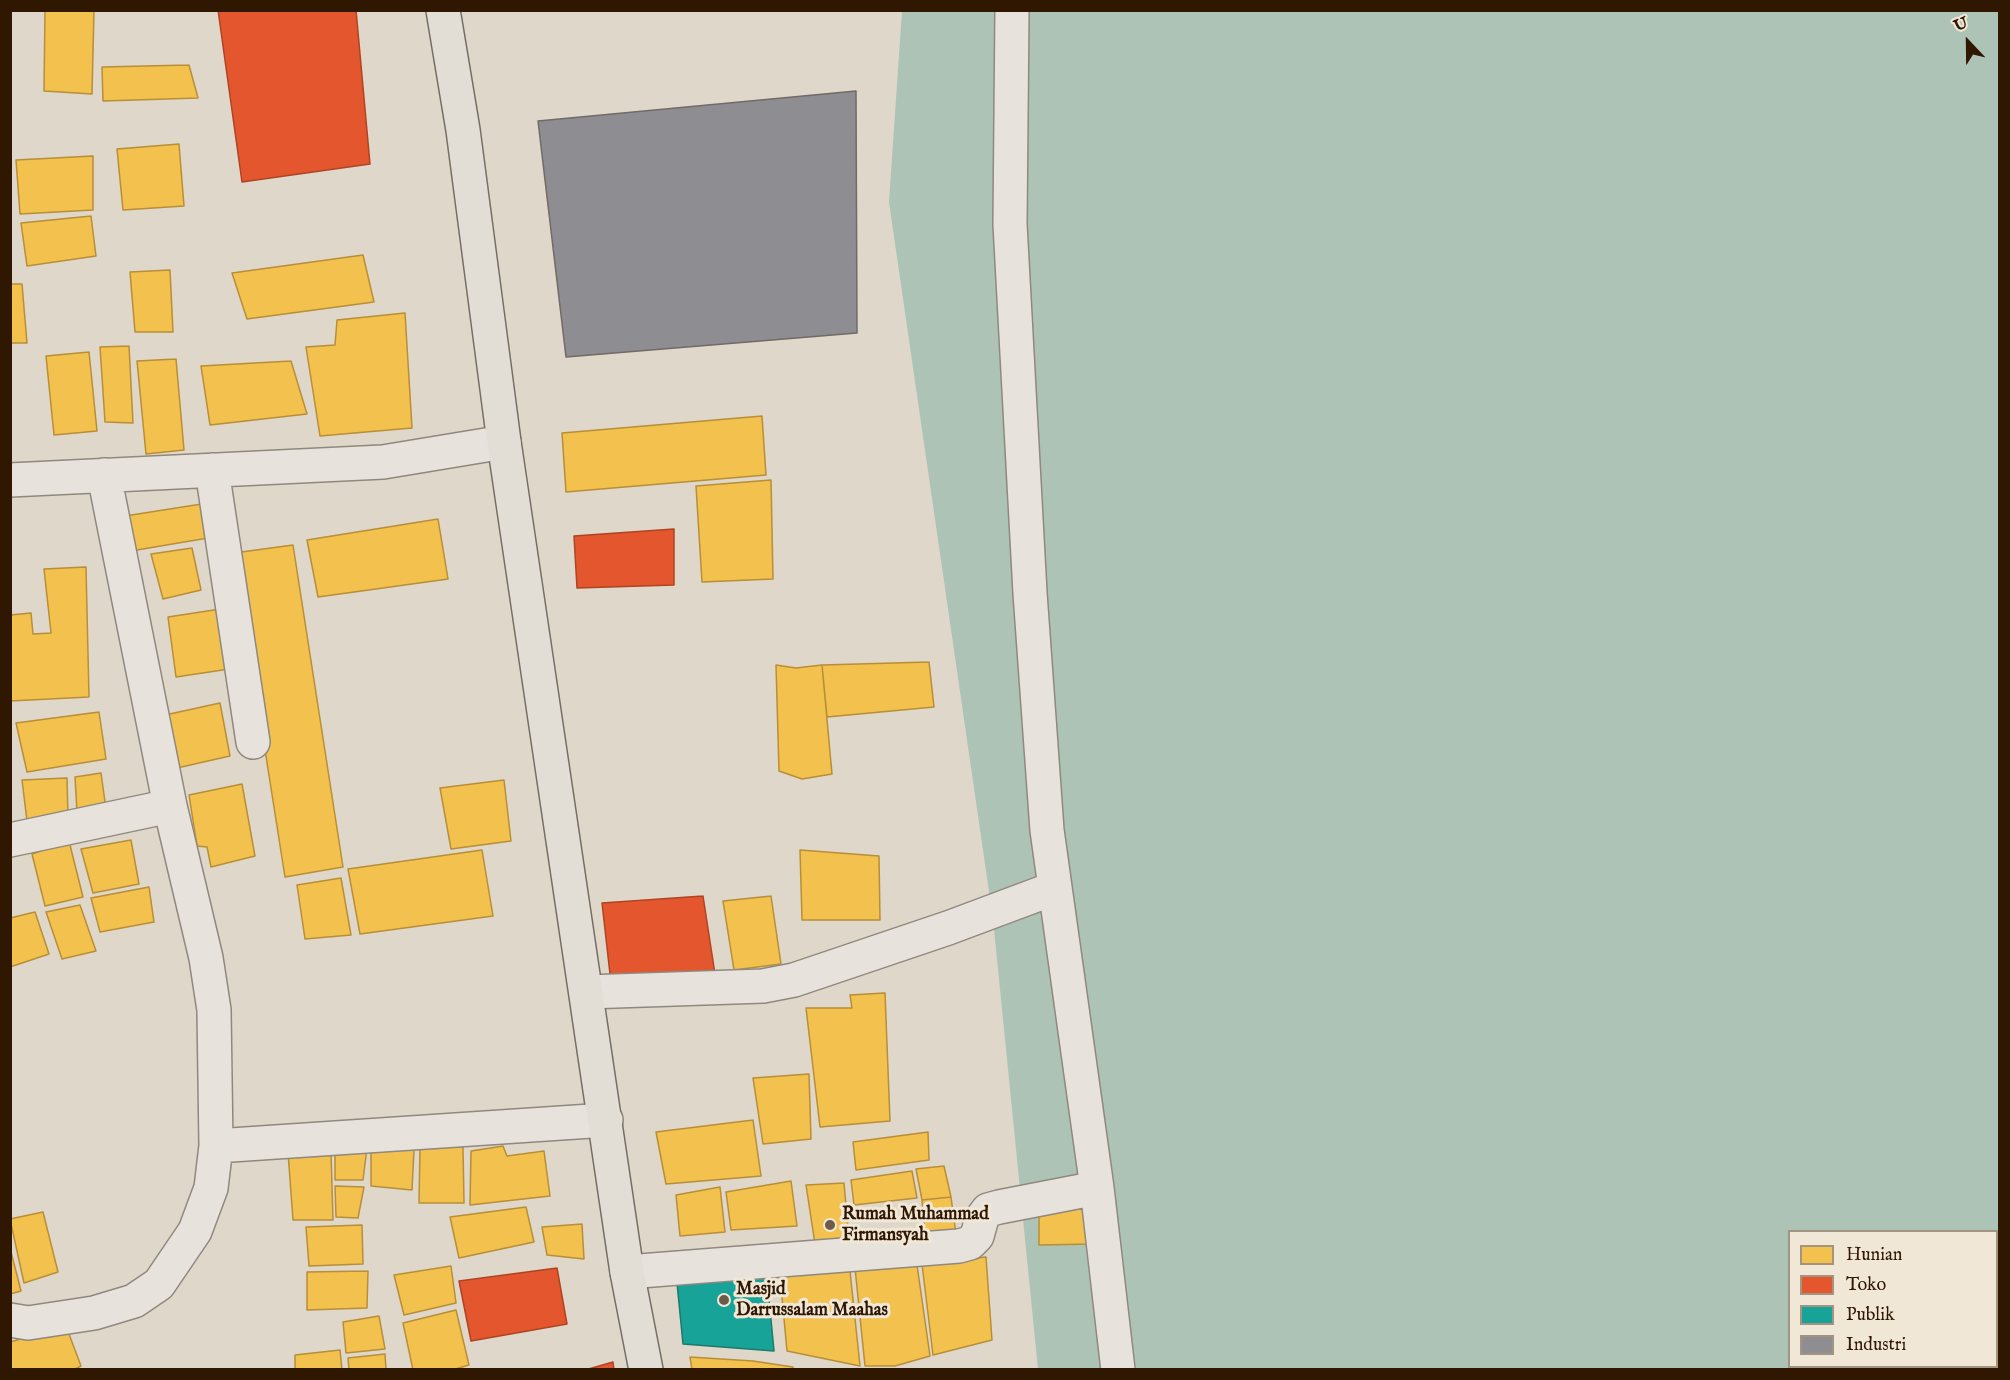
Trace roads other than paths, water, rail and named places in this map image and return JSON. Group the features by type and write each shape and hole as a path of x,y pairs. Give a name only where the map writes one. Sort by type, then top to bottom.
{"highway":[{"path":"443,10 463,130 504,442 627,1272 646,1370"}],"street":[{"path":"1012,10 1010,224 1031,605 1047,830 1097,1188 1118,1370"},
{"path":"10,480 383,462 504,442"},
{"path":"212,470 253,742"},
{"path":"10,1320 28,1323 94,1313 134,1301 159,1284 195,1231 211,1188 216,1146 214,1010 206,958 170,806 104,475"},
{"path":"10,840 170,806"},
{"path":"586,992 763,986 794,980 948,928 1055,888"},
{"path":"216,1146 606,1120"},
{"path":"627,1272 959,1246 970,1243 977,1236 982,1218 988,1210 1097,1188"}],"place":[{"name":"Rumah Muhammad Firmansyah","path":"830,1225"},
{"name":"Masjid Darrussalam Maahas","path":"724,1300"}]}
